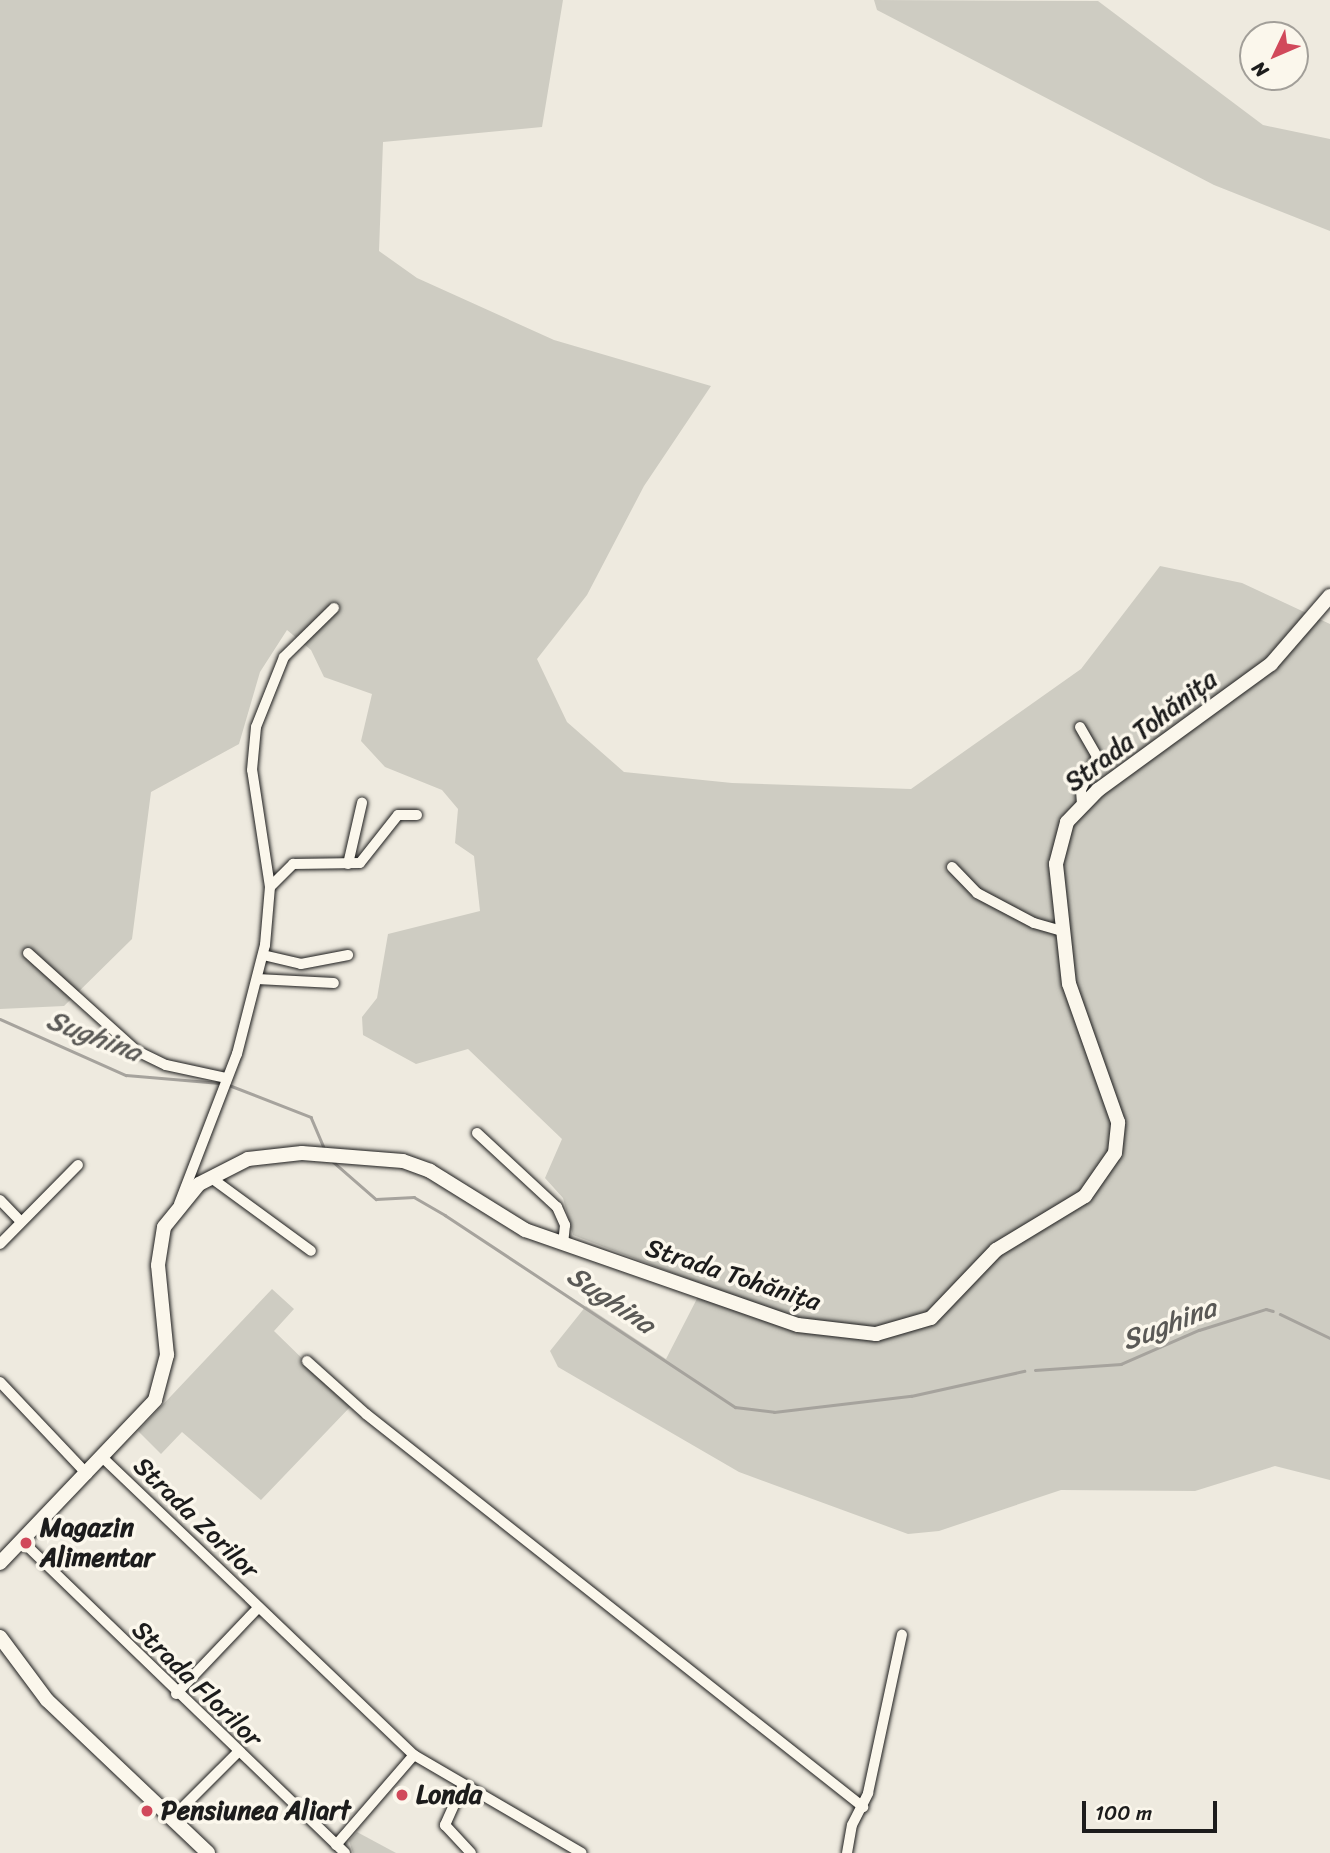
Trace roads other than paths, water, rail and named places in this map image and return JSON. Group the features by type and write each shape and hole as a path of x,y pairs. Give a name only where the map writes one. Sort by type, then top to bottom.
{"main road":[{"name":"Strada Tohănița","path":"0,1563 148,1409 165,1379 158,1252 164,1227 179,1205 210,1177 248,1159 318,1154 418,1165 504,1219 563,1244 820,1330 889,1333 931,1318 996,1250 1086,1196 1115,1153 1118,1122 1074,1006 1062,931 1057,850 1064,828 1082,804 1270,664 1330,596"},
{"path":"0,1637 47,1700 208,1853"}],"street":[{"path":"179,1205 226,1079 263,956 270,887 252,770 256,727 284,657 334,608"},
{"path":"1080,727 1097,757 1081,790 1082,804"},
{"path":"348,864 362,803"},
{"path":"270,887 293,863 348,864 371,855 398,815 417,815"},
{"path":"952,867 977,893 1034,923 1062,931"},
{"path":"28,953 137,1051 166,1065 226,1079"},
{"path":"263,956 301,964 348,955"},
{"path":"257,979 334,983"},
{"path":"477,1133 558,1207 565,1225 563,1244"},
{"path":"0,1244 19,1220 78,1165"},
{"path":"210,1177 310,1251"},
{"path":"0,1200 19,1220"},
{"path":"307,1361 366,1414 863,1807"},
{"path":"0,1382 87,1474"},
{"name":"Strada Zorilor","path":"103,1458 414,1755 462,1787 555,1841 582,1853"},
{"name":"Strada Florilor","path":"22,1541 237,1753 345,1853"},
{"name":"Strada Zorilor","path":"176,1694 258,1608"},
{"path":"847,1853 852,1825 863,1807 902,1635"},
{"path":"172,1818 237,1753"},
{"path":"336,1845 414,1755"},
{"path":"462,1787 445,1825 471,1853"},
{"path":"552,1853 555,1841"}],"waterway":[{"name":"Sughina","path":"0,1019 126,1075 220,1083"},
{"name":"Sughina","path":"229,1085 311,1117 325,1150"},
{"name":"Sughina","path":"330,1159 376,1199 414,1197 445,1215 735,1407 774,1412 911,1396 1024,1371"},
{"name":"Sughina","path":"1035,1370 1121,1364 1199,1330 1266,1309 1273,1311"},
{"name":"Sughina","path":"1280,1314 1330,1338"}],"place":[{"name":"Magazin Alimentar","path":"26,1543"},
{"name":"Londa","path":"402,1795"},
{"name":"Pensiunea Aliart","path":"147,1811"}]}
